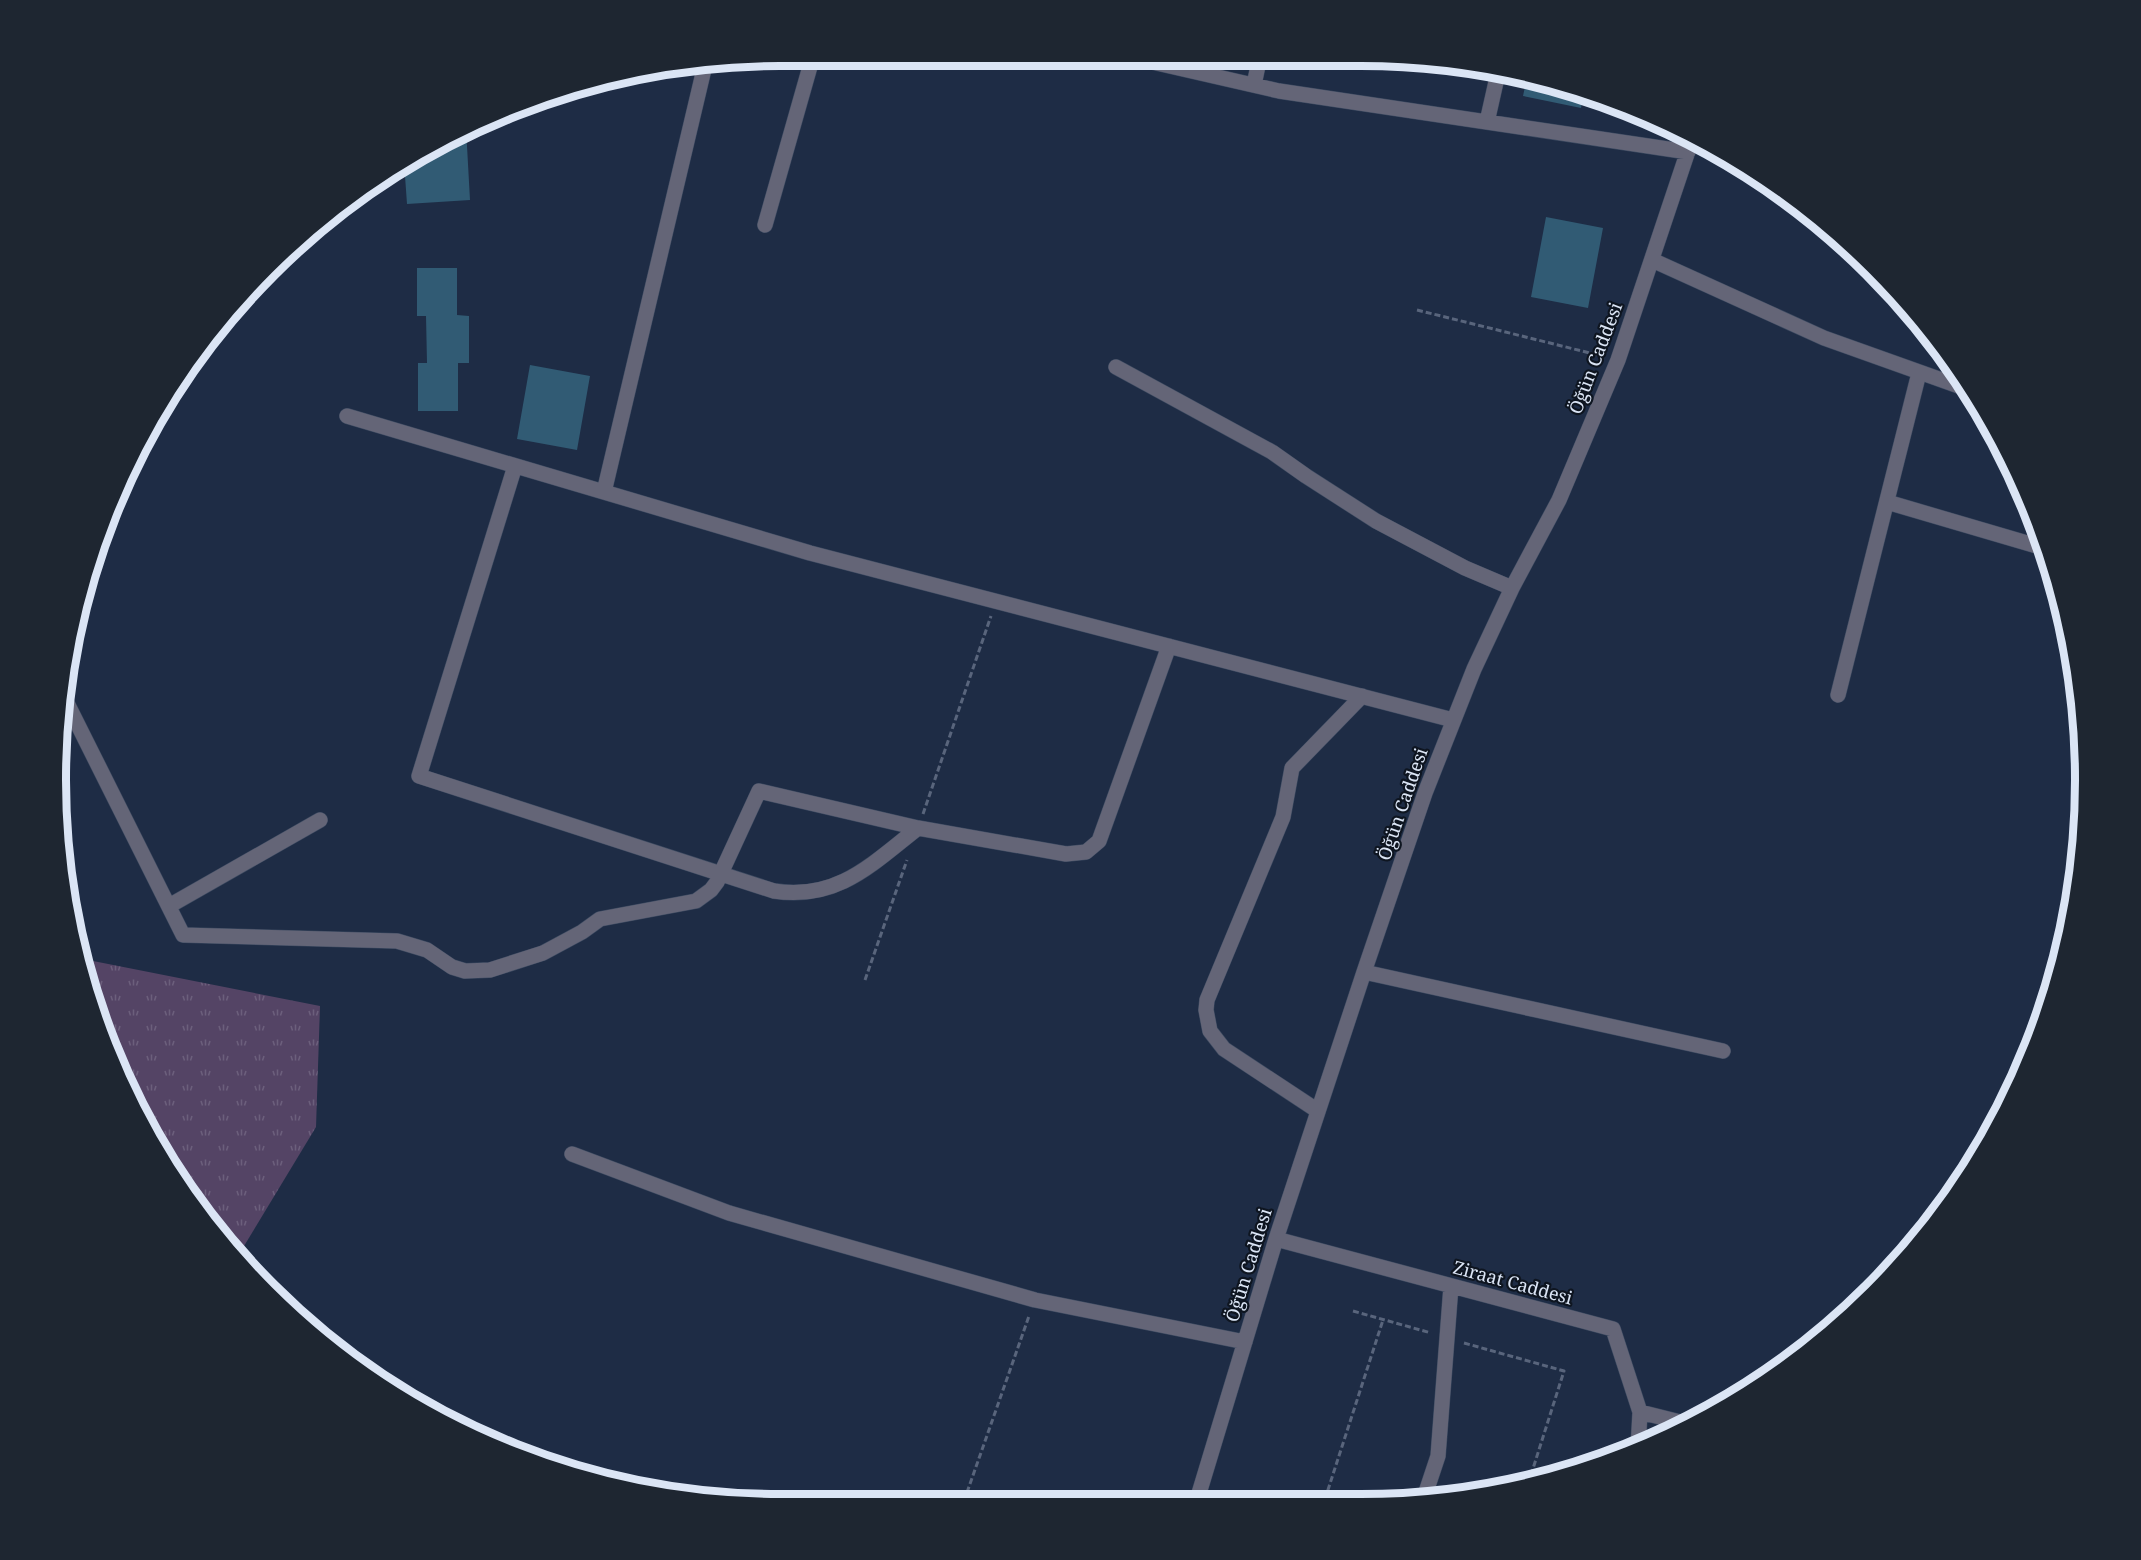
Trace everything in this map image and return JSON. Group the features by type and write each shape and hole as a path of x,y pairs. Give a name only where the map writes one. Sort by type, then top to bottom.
{"street":[{"path":"765,225 810,66"},
{"path":"1169,66 1291,93 1487,122 1688,146"},
{"path":"1254,86 1258,66"},
{"path":"604,492 704,71"},
{"path":"1487,122 1497,79"},
{"name":"Öğün Caddesi","path":"1199,1494 1276,1239 1425,793 1474,669 1512,588 1559,500 1618,360 1690,147"},
{"path":"1652,260 1824,338 1956,386"},
{"path":"1116,367 1272,452 1384,526 1466,568 1512,588"},
{"path":"1838,695 1919,373"},
{"path":"347,416 810,553 1453,720"},
{"path":"515,466 419,776 774,891 790,893 821,890 843,883 869,868 918,828"},
{"path":"1887,502 2035,545"},
{"path":"70,709 183,935 397,941 427,950 452,967 479,972 543,953 582,932 600,919 696,901 711,890 722,874 759,791 918,828 1073,854 1086,852 1100,841 1169,646"},
{"path":"1318,1112 1224,1049 1210,1030 1206,1010 1207,1000 1283,818 1292,768 1362,696"},
{"path":"169,906 320,820"},
{"path":"1364,972 1723,1051"},
{"path":"572,1154 729,1213 1035,1300 1245,1342"},
{"name":"Ziraat Caddesi","path":"1276,1239 1613,1329 1640,1412"},
{"path":"1427,1490 1438,1456 1451,1286"},
{"path":"1639,1438 1640,1412 1675,1421"}],"path":[{"path":"1417,310 1618,360"},
{"path":"865,980 996,601"},
{"path":"966,1494 1035,1300"},
{"path":"1353,1311 1564,1371 1532,1473"},
{"path":"1327,1494 1383,1320"}],"green space":[{"path":"93,961 320,1006 316,1127 242,1250 186,1177 140,1096 120,1053 91,967"}],"building":[{"path":"1525,85 1582,101 1581,108 1523,96"},
{"path":"467,139 470,200 407,204 405,173"},
{"path":"1546,217 1603,228 1588,308 1531,297"},
{"path":"417,268 457,268 457,315 469,316 469,363 458,363 458,411 418,411 418,363 427,363 426,316 417,316"},
{"path":"530,365 590,376 577,450 517,439"}]}
